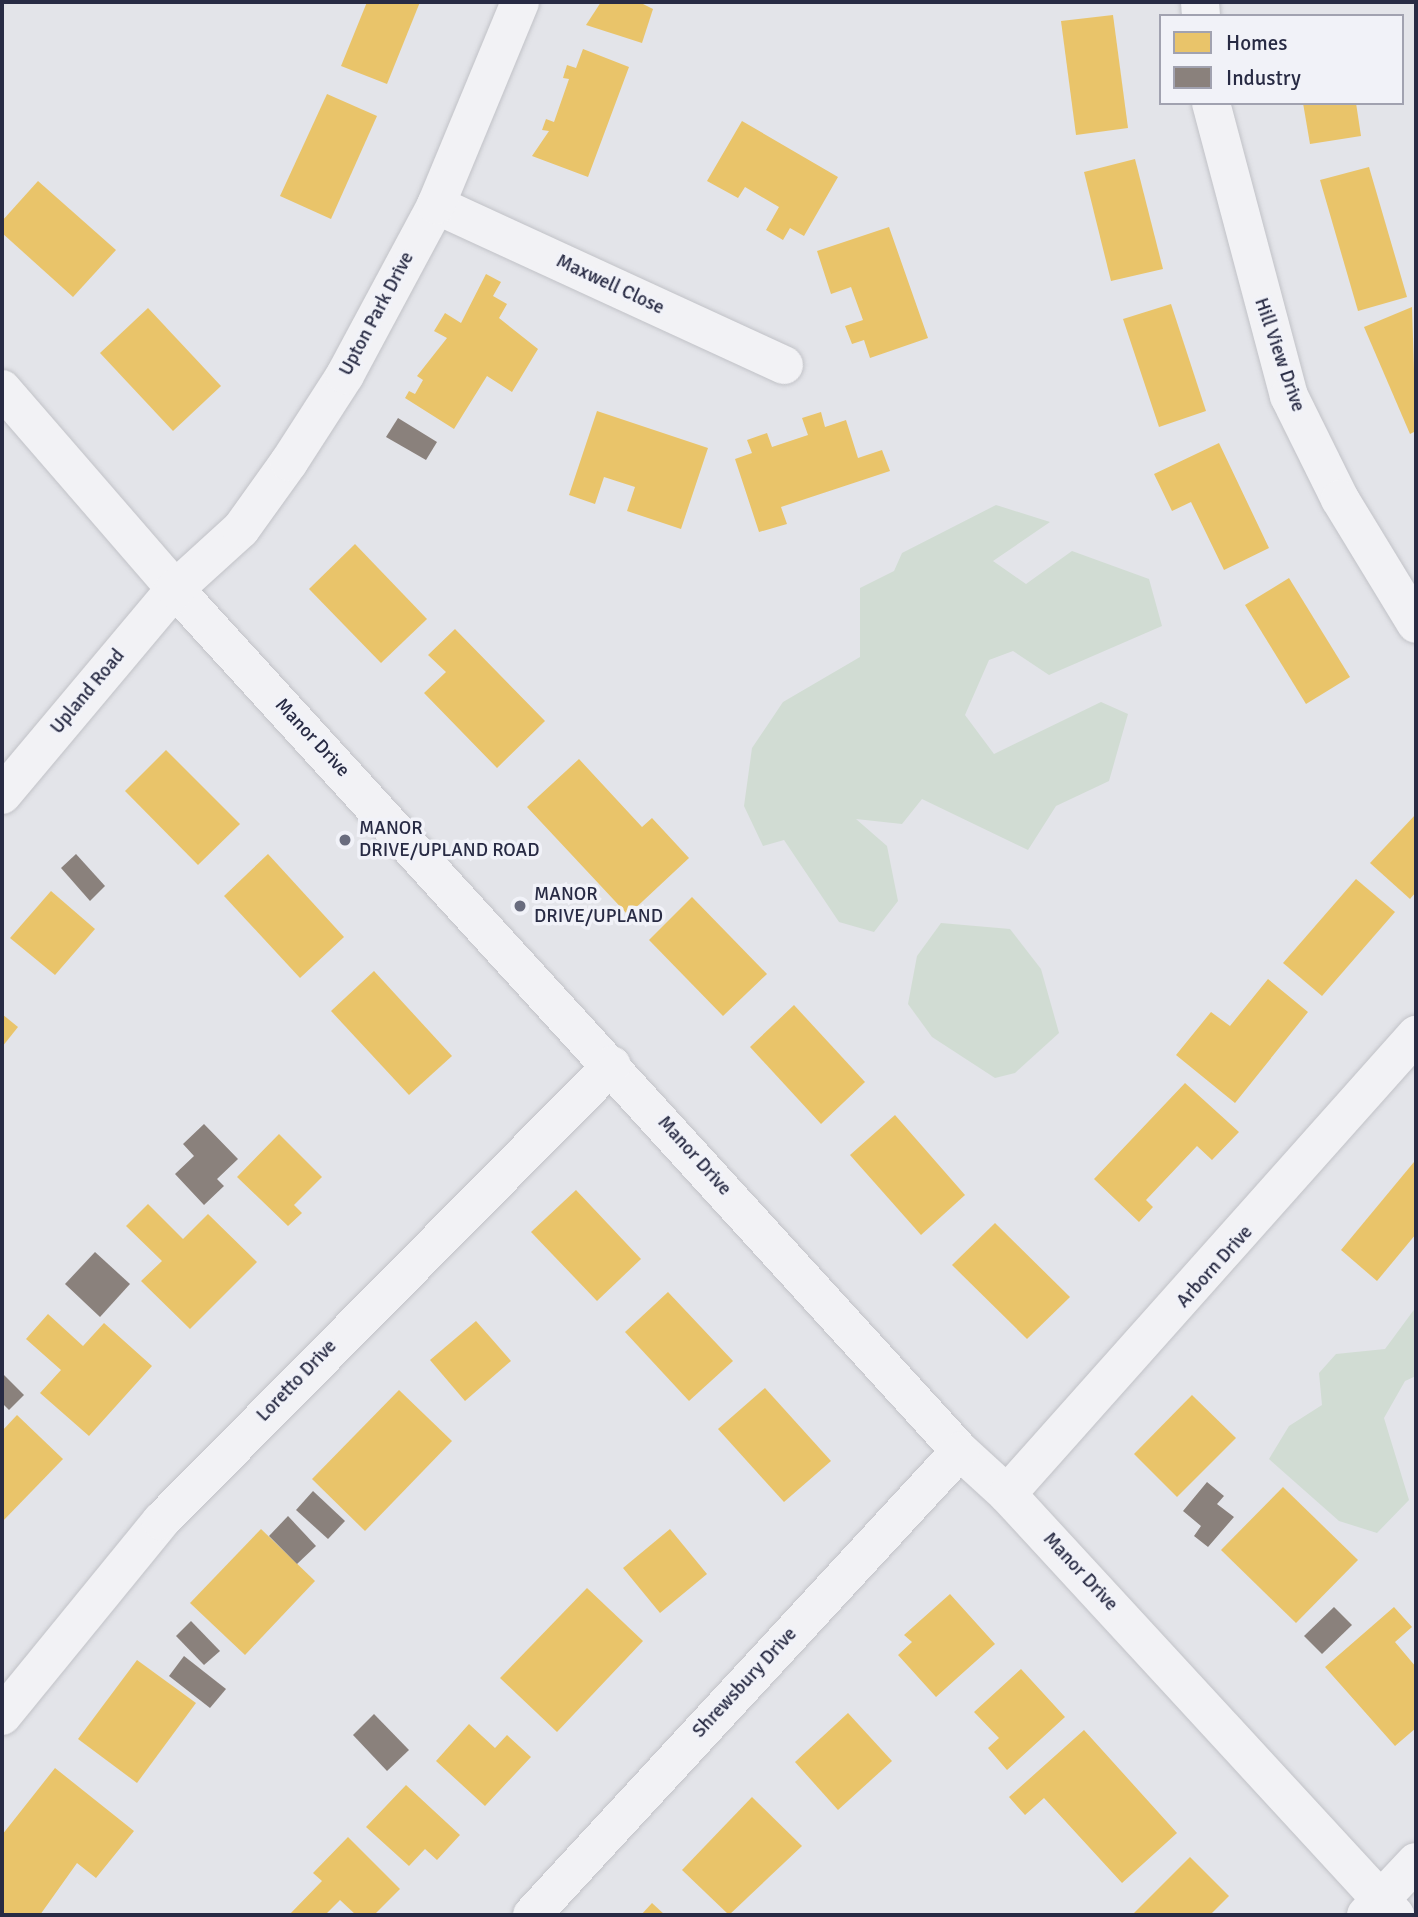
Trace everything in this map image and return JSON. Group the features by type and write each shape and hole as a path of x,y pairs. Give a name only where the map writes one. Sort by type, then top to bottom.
{"street":[{"name":"Upton Park Drive","path":"175,589 241,529 289,462 345,375 436,205 520,2"},
{"name":"Hill View Drive","path":"1212,105 1289,396 1347,510 1416,624"},
{"name":"Maxwell Close","path":"436,205 784,365"},
{"name":"Manor Drive","path":"2,390 175,589 612,1065 960,1451 1007,1494 1381,1910"},
{"name":"Upland Road","path":"2,795 175,589"},
{"name":"Arborn Drive","path":"1007,1494 1416,1035"},
{"name":"Loretto Drive","path":"2,1716 161,1521 612,1065"},
{"name":"Shrewsbury Drive","path":"532,1915 960,1451"},
{"path":"1381,1910 1416,1862"}],"shaded area":[{"path":"996,505 1050,522 993,561 1026,584 1072,551 1149,579 1162,626 1049,675 1013,651 989,660 965,715 994,754 1101,702 1128,714 1109,781 1056,806 1028,850 922,799 902,824 856,819 887,846 898,901 874,932 839,922 784,840 763,846 744,806 752,748 783,702 860,657 860,588 894,571 902,553"},
{"path":"941,923 1010,929 1041,969 1059,1033 1015,1073 995,1078 932,1037 908,1004 917,956"},
{"path":"1416,1307 1416,1376 1405,1381 1384,1418 1409,1500 1377,1533 1339,1521 1269,1459 1289,1426 1322,1405 1319,1373 1336,1354 1385,1349"}],"building: Homes":[{"path":"367,2 420,2 387,84 341,66"},
{"path":"601,2 639,2 653,9 642,43 586,25"},
{"path":"1113,15 1128,128 1076,135 1061,21"},
{"path":"583,49 629,67 588,177 532,156 549,131 542,130 546,119 554,122 569,79 563,78 567,65 576,68"},
{"path":"327,94 377,116 331,219 280,196"},
{"path":"1303,105 1356,105 1361,136 1310,144"},
{"path":"742,121 838,177 804,236 790,228 783,240 766,230 779,207 745,187 738,198 707,181"},
{"path":"1135,159 1163,269 1111,281 1084,172"},
{"path":"1369,167 1407,297 1358,311 1320,180"},
{"path":"38,181 116,250 73,297 2,233 2,221"},
{"path":"889,227 928,338 870,358 864,340 852,344 845,326 863,320 851,287 831,294 817,251"},
{"path":"486,274 501,282 493,296 507,304 499,318 538,349 512,392 487,376 454,429 405,398 409,391 415,394 423,380 417,376 447,338 434,331 445,313 461,323"},
{"path":"1171,304 1206,411 1159,427 1123,319"},
{"path":"1412,307 1416,431 1410,434 1364,327"},
{"path":"148,308 221,386 173,431 100,353"},
{"path":"597,411 708,448 681,529 627,511 635,487 604,477 595,504 569,495"},
{"path":"821,412 825,427 846,420 858,458 882,450 890,471 781,507 787,524 759,532 735,459 752,453 747,440 767,433 772,447 808,435 802,418"},
{"path":"1219,443 1269,548 1224,570 1191,502 1172,511 1154,474"},
{"path":"355,544 427,619 381,663 309,589"},
{"path":"1289,578 1350,677 1306,704 1245,605"},
{"path":"455,629 545,721 497,768 424,693 446,672 428,655"},
{"path":"166,750 240,824 198,865 125,791"},
{"path":"579,759 642,827 652,818 689,858 628,915 527,807"},
{"path":"1416,814 1416,892 1410,899 1370,863"},
{"path":"268,854 344,937 300,978 224,896"},
{"path":"1356,879 1395,912 1322,996 1283,963"},
{"path":"51,891 95,929 55,975 10,938"},
{"path":"692,897 767,974 723,1016 649,940"},
{"path":"374,971 452,1056 409,1095 331,1011"},
{"path":"1268,979 1308,1012 1235,1103 1176,1055 1211,1012 1230,1026"},
{"path":"794,1005 865,1082 821,1124 750,1047"},
{"path":"2,1014 18,1027 2,1047"},
{"path":"1185,1083 1239,1132 1212,1160 1197,1146 1146,1200 1153,1207 1139,1222 1094,1179"},
{"path":"895,1115 965,1195 921,1235 850,1155"},
{"path":"279,1134 322,1177 294,1205 302,1213 288,1226 237,1177"},
{"path":"1414,1162 1416,1234 1377,1281 1341,1250"},
{"path":"576,1190 641,1259 597,1301 531,1232"},
{"path":"148,1204 183,1239 208,1214 257,1262 190,1329 141,1281 162,1261 126,1226"},
{"path":"995,1223 1070,1297 1027,1339 952,1265"},
{"path":"668,1292 733,1361 689,1401 625,1332"},
{"path":"48,1314 83,1346 104,1323 152,1366 89,1436 40,1393 61,1370 26,1339"},
{"path":"476,1321 511,1361 465,1401 430,1360"},
{"path":"765,1388 831,1461 784,1502 718,1429"},
{"path":"399,1390 452,1441 365,1531 312,1479"},
{"path":"1192,1395 1236,1438 1177,1497 1134,1454"},
{"path":"17,1415 63,1459 2,1522 2,1431"},
{"path":"1283,1487 1358,1560 1296,1623 1221,1550"},
{"path":"261,1529 315,1581 245,1655 190,1603"},
{"path":"670,1529 707,1574 660,1613 623,1568"},
{"path":"587,1588 643,1641 557,1732 500,1678"},
{"path":"950,1594 995,1644 936,1697 898,1655 912,1642 904,1635"},
{"path":"1394,1607 1412,1627 1395,1642 1416,1667 1416,1728 1395,1746 1325,1667"},
{"path":"137,1660 196,1703 137,1783 78,1739"},
{"path":"1021,1669 1065,1717 1007,1770 988,1748 999,1738 974,1712"},
{"path":"848,1713 892,1761 838,1810 795,1762"},
{"path":"469,1724 495,1748 507,1735 531,1757 485,1806 436,1761"},
{"path":"1084,1730 1177,1833 1122,1883 1044,1798 1025,1815 1009,1797"},
{"path":"55,1768 134,1831 96,1878 77,1863 40,1915 2,1915 2,1835"},
{"path":"406,1785 460,1835 437,1860 425,1849 409,1866 366,1827"},
{"path":"752,1797 802,1846 729,1915 682,1870"},
{"path":"348,1837 400,1889 374,1915 356,1915 340,1900 325,1915 289,1915 322,1881 313,1873"},
{"path":"1190,1857 1229,1896 1210,1915 1132,1915"},
{"path":"652,1903 665,1915 641,1915"}],"building: Industry":[{"path":"398,418 437,442 426,460 386,437"},
{"path":"76,854 105,886 90,901 61,868"},
{"path":"204,1124 238,1159 217,1179 224,1186 204,1205 175,1174 194,1156 183,1144"},
{"path":"95,1252 130,1284 100,1317 65,1284"},
{"path":"2,1373 24,1395 9,1410 2,1403"},
{"path":"1207,1482 1224,1496 1217,1504 1234,1517 1208,1547 1194,1536 1201,1526 1183,1511"},
{"path":"313,1491 345,1521 328,1539 296,1510"},
{"path":"288,1516 316,1546 297,1564 269,1536"},
{"path":"1334,1607 1352,1625 1322,1654 1304,1636"},
{"path":"191,1621 220,1651 204,1665 176,1636"},
{"path":"184,1656 226,1689 210,1708 169,1676"},
{"path":"374,1714 409,1750 387,1771 353,1735"}],"place":[{"name":"MANOR DRIVE/UPLAND ROAD","path":"345,840"},
{"name":"MANOR DRIVE/UPLAND","path":"520,906"}]}
